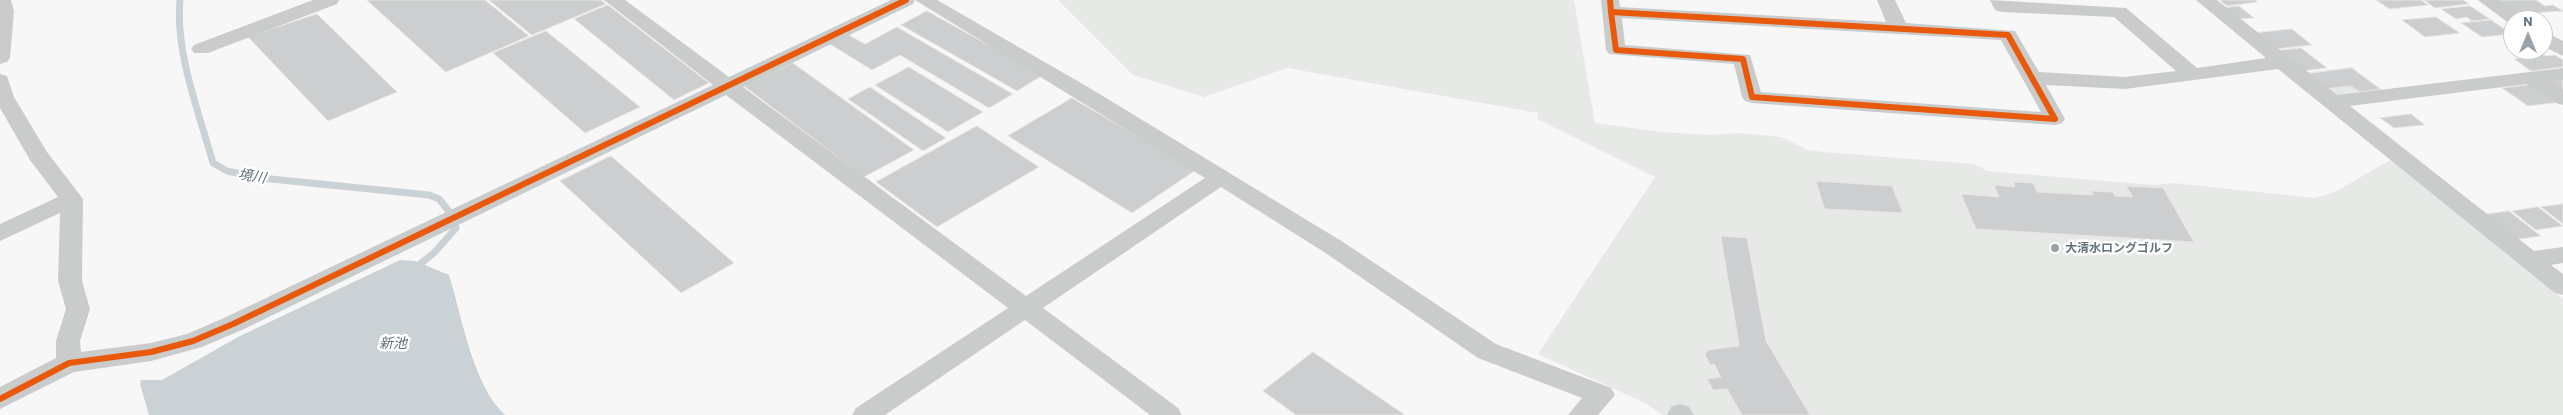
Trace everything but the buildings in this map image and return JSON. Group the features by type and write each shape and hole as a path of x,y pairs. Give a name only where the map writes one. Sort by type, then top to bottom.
{"street":[{"path":"0,58 5,11 2,0"},
{"path":"201,49 330,0"},
{"path":"613,0 727,87 1169,415"},
{"path":"0,399 69,363 151,352 209,334 906,0"},
{"path":"924,0 1081,91 1335,248 1486,351 1602,395 1581,415"},
{"path":"1886,0 1899,29"},
{"path":"1999,0 2002,6 2119,12 2193,75"},
{"path":"2205,0 2563,287"},
{"path":"2487,0 2503,11"},
{"path":"1610,6 1899,29 2008,35 2055,119 1752,97 1743,59 1616,50 1610,6"},
{"path":"2032,78 2125,83 2282,62"},
{"path":"2332,102 2563,74"},
{"path":"2531,78 2563,100"},
{"path":"0,80 4,97 13,113 43,161 72,200 70,281 78,309 68,340 69,363"},
{"path":"865,415 1220,178"},
{"path":"0,233 72,200"},
{"path":"2530,260 2563,255"}],"shaded area":[{"name":"大清水ロングゴルフ","path":"1058,0 1574,0 1595,123 1661,132 1708,135 1740,133 1781,137 1808,150 1974,164 1987,171 2155,185 2173,183 2314,198 2335,192 2392,159 2563,299 2563,415 1663,415 1647,404 1538,354 1655,177 1537,119 1538,113 1287,68 1204,97 1133,75"},
{"path":"2351,67 2384,91 2334,98 2303,73"}],"water":[{"name":"新池","path":"400,260 415,261 449,275 477,369 494,402 505,415 149,415 140,384 141,380 162,380 238,337"}],"waterway":[{"name":"境川","path":"180,0 181,40 189,82 213,163 227,171 261,178 429,195 439,199 452,215"},
{"name":"境川","path":"415,268 434,253 456,228 455,224"}],"cycle path":[{"path":"0,399 69,363 151,352 193,341 233,324 906,0"},
{"path":"1610,0 1616,50 1743,59 1752,97 2055,119 2008,35 1611,12"}],"place":[{"name":"大清水ロングゴルフ","path":"2055,248"}]}
